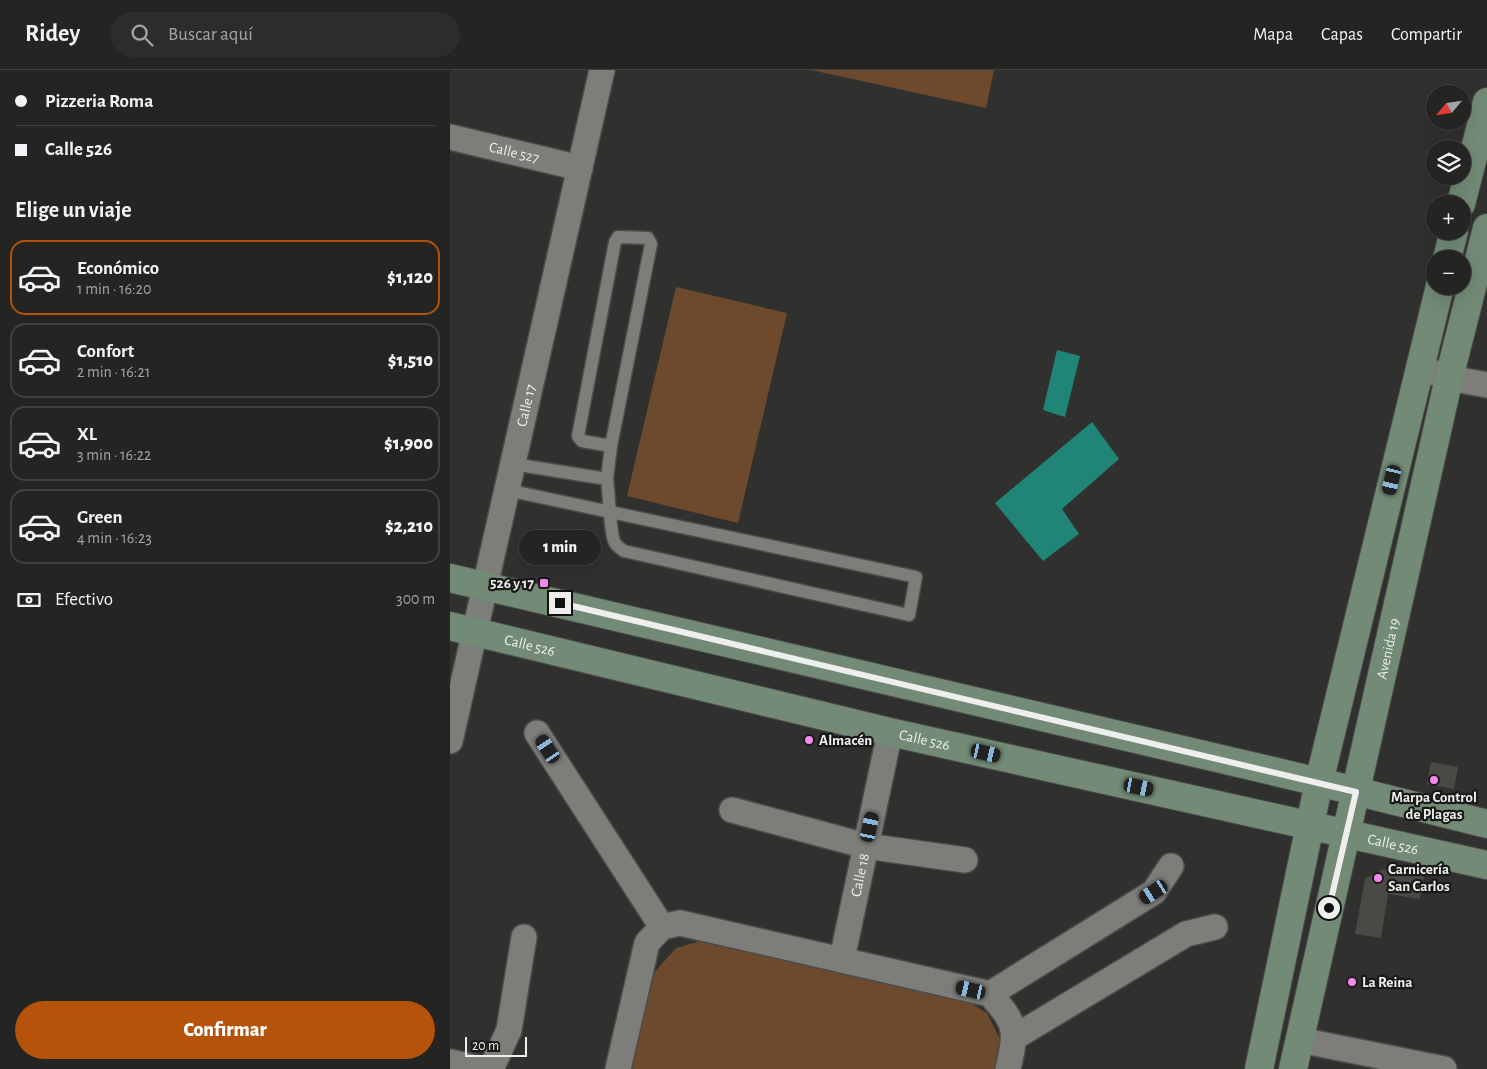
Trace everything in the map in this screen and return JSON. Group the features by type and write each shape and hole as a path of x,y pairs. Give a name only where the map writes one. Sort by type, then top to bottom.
{"main road":[{"path":"1463,195 1487,102"},
{"name":"Avenida 19","path":"1293,1069 1449,378 1487,228"},
{"path":"1259,1069 1320,782 1438,295"},
{"path":"450,578 1320,782 1487,824"},
{"name":"Calle 526","path":"462,629 890,732 1346,832 1487,865"}],"street":[{"name":"Calle 17","path":"450,741 462,629 486,586 602,70"},
{"name":"Calle 527","path":"450,137 580,168"},
{"path":"1419,367 1449,378 1487,386"},
{"name":"Calle 18","path":"842,959 890,732"},
{"path":"537,733 662,927"},
{"path":"732,810 866,846 966,860"},
{"path":"990,994 1154,892 1171,866"},
{"path":"618,1069 647,944 662,927 680,923 990,994 1008,1014 1015,1037 1008,1069"},
{"path":"1015,1037 1186,934 1215,927"},
{"path":"491,1069 509,1030 524,937"},
{"path":"1300,1040 1444,1069"},
{"path":"450,1062 480,1069"}],"lane":[{"path":"508,490 612,514 916,577 909,615 624,551 615,544 612,536 612,514 607,479 611,446 651,244 648,238 618,236 615,242 578,436 582,441 611,446"},
{"path":"513,464 607,479"}],"shaded area":[{"path":"811,70 994,70 986,108"},
{"path":"676,287 787,313 738,523 627,496"},
{"path":"1057,350 1080,356 1065,417 1043,410"},
{"path":"1092,422 1119,459 1062,509 1079,534 1043,561 995,503"},
{"path":"704,940 962,998 987,1013 1004,1047 999,1069 632,1069 653,974 676,948"}],"building":[{"path":"1431,762 1458,767 1454,789 1427,784"},
{"path":"1383,869 1424,876 1420,899 1388,894 1381,938 1355,934 1365,879"}],"place":[{"name":"526 y 17","path":"544,583"},
{"name":"Almacén","path":"809,740"},
{"name":"Marpa Control de Plagas","path":"1434,780"},
{"name":"Carnicería San Carlos","path":"1378,878"},
{"name":"La Reina","path":"1352,982"}],"route":[{"path":"560,603 1356,792 1329,908"}]}
